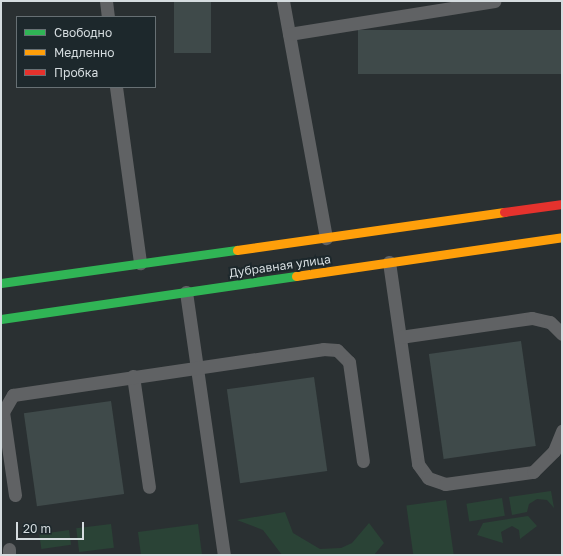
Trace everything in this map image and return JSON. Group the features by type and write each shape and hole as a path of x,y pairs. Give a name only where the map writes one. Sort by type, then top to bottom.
{"street":[{"name":"Дубравная улица","path":"1,283 562,204"},
{"path":"441,221 445,254"},
{"name":"Дубравная улица","path":"1,319 562,237"}],"lane":[{"path":"106,1 108,16"},
{"path":"283,1 326,238"},
{"path":"289,34 494,1"},
{"path":"116,88 140,263"},
{"path":"389,262 418,464 428,478 446,484 533,472 554,451 562,431"},
{"path":"186,292 224,555"},
{"path":"400,336 532,318 550,322 562,334"},
{"path":"15,495 3,412 8,399 20,392 197,367 337,350 349,362 363,462"},
{"path":"133,376 149,487"}],"green space":[{"path":"551,491 554,508 547,500 537,499 529,504 527,512 512,515 509,497"},
{"path":"502,498 505,516 469,521 466,504"},
{"path":"446,500 454,555 413,555 406,506"},
{"path":"285,512 293,533 320,549 341,548 352,543 369,523 384,543 374,555 282,555 263,530 237,520"},
{"path":"528,516 537,526 520,539 519,530 512,526 501,532 503,543 477,535 483,523"},
{"path":"111,524 114,548 79,552 76,528"},
{"path":"198,524 202,555 141,555 138,532"},
{"path":"69,530 71,545 41,549 39,534"}],"building":[{"path":"174,1 211,1 211,53 174,53"},
{"path":"358,30 562,30 562,74 358,74"},
{"path":"521,341 536,446 444,459 429,354"},
{"path":"314,377 327,471 240,483 227,389"},
{"path":"111,401 124,494 37,506 24,413"}],"traffic: fast":[{"path":"1,283 237,250"},
{"path":"1,319 296,276"}],"traffic: slow":[{"path":"237,250 504,212"},
{"path":"296,276 562,237"}],"traffic: jam":[{"path":"504,212 562,204"}]}
